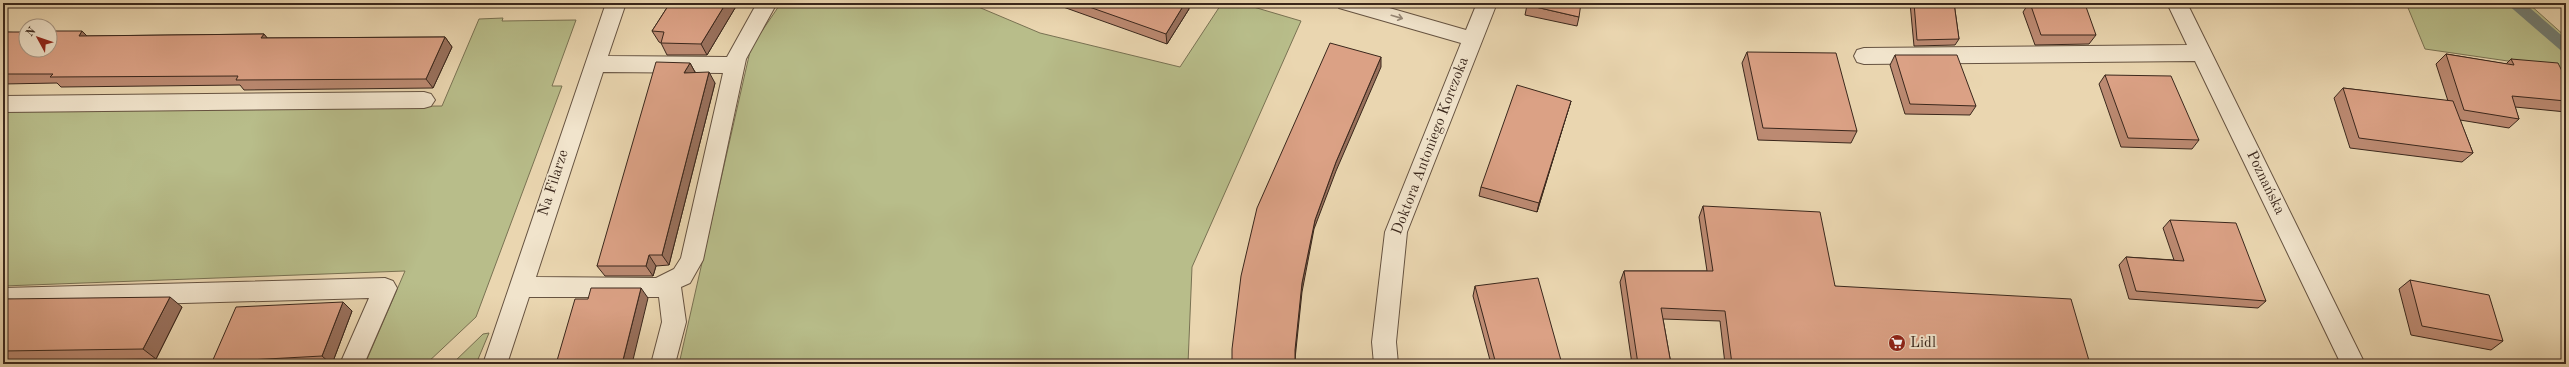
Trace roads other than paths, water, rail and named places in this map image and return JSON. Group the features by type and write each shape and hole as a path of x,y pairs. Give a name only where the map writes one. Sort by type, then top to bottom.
{"street":[{"name":"Na Filarze","path":"495,364 594,64 616,3"},
{"path":"520,287 658,288 682,276 692,260 736,59 767,3"},
{"path":"1346,3 1472,39"},
{"name":"Doktora Antoniego Korczoka","path":"1386,364 1384,342 1396,232 1487,3"},
{"name":"Poznańska","path":"2177,3 2353,364"},
{"path":"1864,56 2202,54"},
{"path":"594,64 735,65"},
{"path":"3,104 424,100"},
{"path":"664,364 674,322 669,282"},
{"path":"3,298 385,288 352,364"}],"waterway":[{"path":"2515,3 2566,47"}],"place":[{"name":"Lidl","path":"1897,343"}]}
